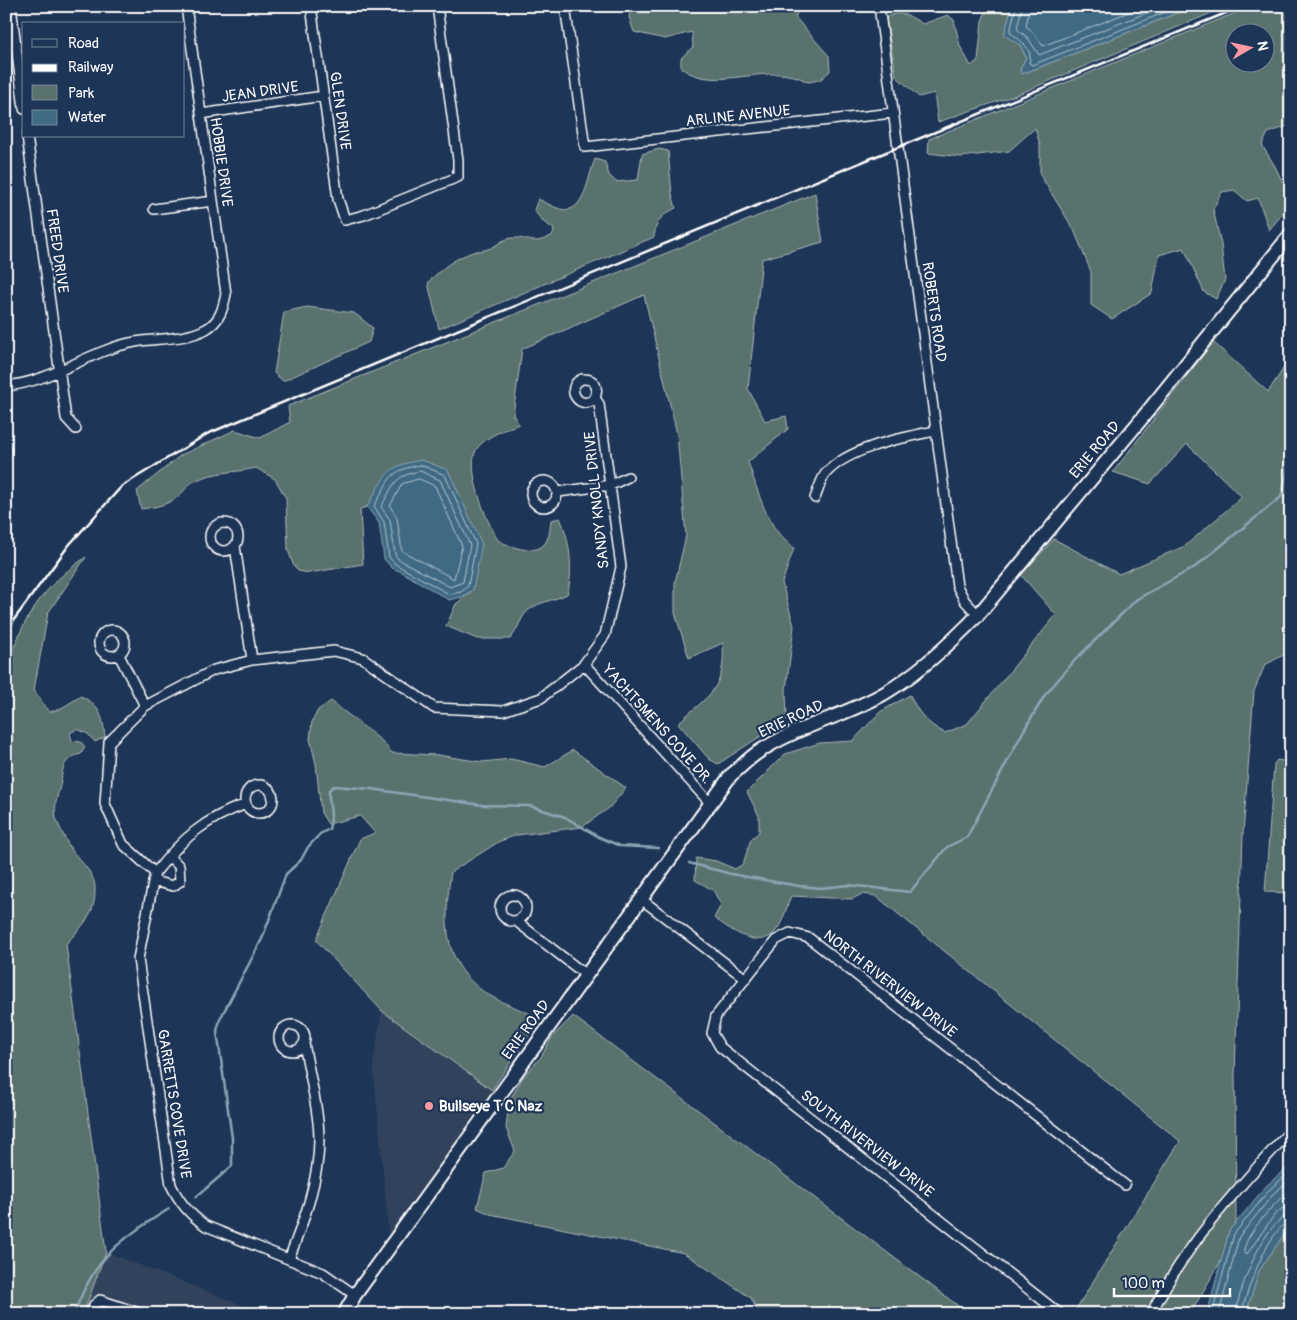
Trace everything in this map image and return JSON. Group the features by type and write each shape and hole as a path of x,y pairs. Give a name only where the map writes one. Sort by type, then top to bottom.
{"street":[{"path":"11,6 22,85"},
{"name":"HOBBIE DRIVE","path":"60,369 134,342 196,334 218,320 223,310 226,294 186,6"},
{"name":"GLEN DRIVE","path":"311,6 338,199 345,220 364,215 458,177 458,160 437,6"},
{"name":"ARLINE AVENUE","path":"565,6 585,147 893,113"},
{"name":"ROBERTS ROAD","path":"879,6 957,586 965,601 978,615"},
{"name":"JEAN DRIVE","path":"201,114 323,96"},
{"name":"FREED DRIVE","path":"27,138 66,418 76,429"},
{"path":"154,209 213,201"},
{"name":"ERIE ROAD","path":"344,1314 355,1295 731,776 757,753 788,735 848,712 885,693 928,663 978,615 1139,422 1291,234"},
{"path":"6,386 24,384 60,369"},
{"name":"SANDY KNOLL DRIVE","path":"154,877 123,844 105,804 109,742 145,706 214,670 252,660 334,651 363,658 434,708 503,711 542,698 584,664 605,634 621,567 599,404 595,398"},
{"path":"815,498 825,474 840,463 872,447 936,431"},
{"path":"558,492 611,485 628,477"},
{"path":"235,546 252,660"},
{"path":"119,655 145,706"},
{"name":"YACHTSMENS COVE DR.","path":"584,664 710,803"},
{"path":"168,856 179,866 180,881 173,886 154,877 168,856 190,832 230,809 246,804"},
{"name":"GARRETTS COVE DRIVE","path":"154,877 138,959 171,1185 180,1203 190,1215 206,1226 323,1273 355,1295"},
{"path":"642,898 746,979"},
{"path":"516,921 586,975"},
{"name":"NORTH RIVERVIEW DRIVE","path":"746,979 782,935 799,933 809,938 1126,1185"},
{"name":"SOUTH RIVERVIEW DRIVE","path":"746,979 713,1024 712,1033 720,1047 1060,1314"},
{"path":"289,1259 310,1204 319,1154 319,1137 304,1044"},
{"path":"1151,1314 1165,1286 1190,1246 1219,1214 1228,1198 1291,1130"},
{"path":"90,1314 94,1305 100,1300 142,1314"}],"shaded area":[{"path":"382,1011 492,1090 389,1236 373,1063"},
{"path":"106,1252 265,1314 83,1314"}],"green space":[{"path":"631,6 809,6 799,10 795,17 829,56 830,71 820,80 808,82 793,76 777,74 727,78 695,75 681,68 681,58 693,47 692,32 665,39 634,32 629,17"},
{"path":"988,6 1014,6 1011,9 1020,45 1026,57 1020,70 1022,74 1195,6 1228,6 1016,95 938,122 934,93 919,97 896,76 886,18 891,15 900,14 909,16 923,24 948,15 954,20 960,46 971,66 978,60 982,21"},
{"path":"1252,6 1291,6 1291,125 1268,133 1262,145 1282,181 1291,182 1291,204 1269,230 1258,198 1247,201 1234,190 1222,192 1213,209 1221,244 1225,280 1216,299 1204,292 1184,248 1159,255 1152,293 1112,319 1091,305 1091,272 1074,230 1040,175 1040,145 1035,128 1009,151 961,157 928,153 929,139"},
{"path":"659,149 668,151 672,194 676,208 660,219 656,226 654,237 439,329 428,283 438,273 466,254 486,250 508,239 518,238 535,241 546,239 553,235 554,229 542,221 534,210 538,199 557,208 568,210 575,206 584,193 595,159 605,162 609,175 616,182 638,180 642,154"},
{"path":"815,193 823,242 762,259 748,389 765,421 786,416 788,429 748,462 760,498 770,520 784,540 794,548 782,583 794,626 786,690 787,719 718,764 709,759 678,723 707,698 713,690 722,671 723,643 689,658 675,613 675,582 686,536 677,434 644,295 522,349 513,415 519,424 488,439 479,446 474,454 473,465 478,493 488,521 498,540 517,548 538,549 548,538 551,520 560,518 570,556 570,576 567,594 533,607 524,615 510,639 477,639 446,626 456,604 473,590 376,492 367,507 360,509 363,564 309,573 298,571 293,564 288,550 286,498 275,479 256,468 202,478 191,483 172,501 141,509 137,491 181,455 235,430 260,438 290,422 288,406"},
{"path":"307,307 354,313 373,328 369,342 283,381 274,373 284,312"},
{"path":"1213,342 1268,392 1291,357 1291,651 1265,665 1254,691 1243,834 1235,1074 1236,1223 1229,1231 1222,1259 1190,1314 1073,1314 1180,1141 876,896 862,894 852,899 791,896 782,922 773,934 765,938 748,938 714,918 721,905 713,890 695,880 696,858 716,861 735,869 743,864 751,839 759,832 759,816 747,792 785,754 820,743 853,741 880,712 910,695 924,717 933,726 945,733 967,724 1056,615 1021,575 1054,539 1119,574 1185,546 1242,497 1187,444 1150,484 1113,472"},
{"path":"86,557 48,613 34,690 49,712 60,709 81,696 96,708 102,717 105,737 95,742 88,734 77,729 70,733 72,741 81,742 85,747 81,754 68,760 64,766 55,808 56,818 69,846 89,871 95,888 93,906 87,919 66,944 106,1252 83,1314 6,1314 6,1192 12,1182 6,1171 6,669 19,634 36,605 57,580"},
{"path":"331,701 383,742 392,753 438,755 482,762 511,759 545,767 573,750 626,788 609,808 582,827 517,835 500,841 451,872 447,924 449,940 461,969 472,982 487,994 540,1018 492,1090 382,1011 316,940 360,839 375,833 360,816 328,824 321,813 316,764 310,739 312,722 318,710"},
{"path":"1277,760 1291,762 1291,893 1265,892 1274,764"},
{"path":"573,1016 969,1314 759,1314 751,1298 684,1253 490,1214 477,1208 486,1173 503,1168 515,1151 506,1128 509,1101 523,1077 541,1057 552,1037"},
{"path":"1291,1224 1291,1314 1246,1314 1259,1271"}],"water":[{"path":"1014,6 1195,6 1022,74 1020,70 1026,57 1020,45 1004,35 1011,9"},
{"path":"422,460 448,470 482,544 473,590 462,597 449,600 392,568 384,559 379,523 367,507 382,480 392,469 409,462"},
{"path":"1291,1164 1291,1224 1259,1271 1246,1314 1207,1314 1229,1231 1266,1186"}],"waterway":[{"path":"689,863 731,874 799,886 822,888 848,885 910,892 947,847 967,837 1024,730 1045,695 1076,659 1137,599 1195,567 1281,497 1291,456"},
{"path":"196,1197 232,1166 232,1138 217,1031 220,1019 262,939 286,874 301,860 308,847 320,834 329,829 331,818 329,790 334,786 371,789 482,805 530,806 565,817 599,837 620,846 658,848"},
{"path":"74,1314 90,1278 100,1264 123,1240 169,1209"}],"railway":[{"path":"6,641 13,621 69,545 122,486 207,434 1243,6"}],"place":[{"name":"Bullseye T C Naz","path":"429,1106"}]}
